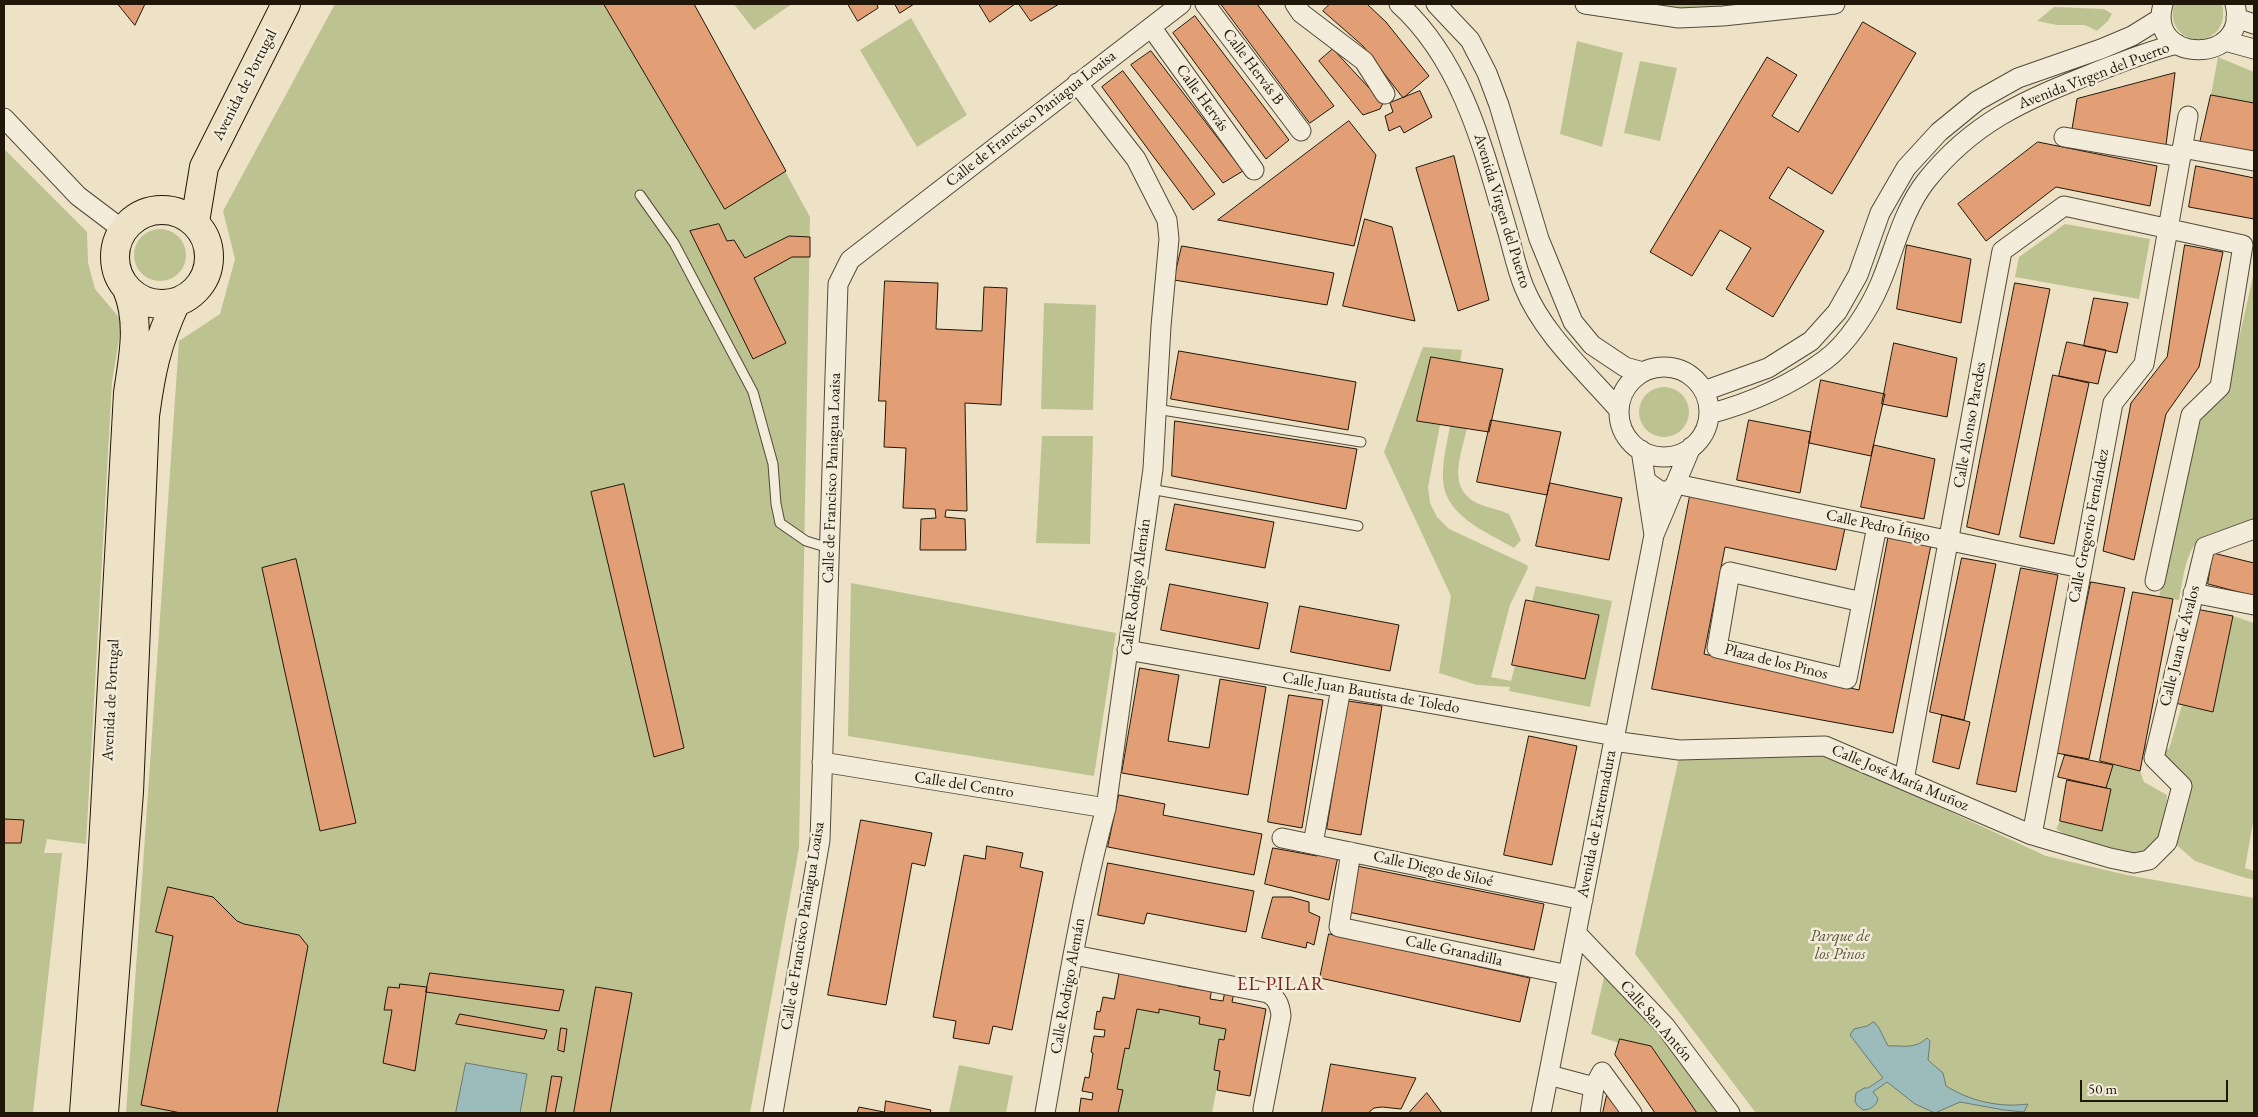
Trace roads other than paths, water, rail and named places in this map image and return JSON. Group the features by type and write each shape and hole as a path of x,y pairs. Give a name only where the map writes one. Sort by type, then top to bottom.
{"main road":[{"name":"Avenida de Portugal","path":"195,222 204,167 286,4"},
{"name":"Avenida de Portugal","path":"162,210 204,167"},
{"path":"162,210 170,210 195,222 204,234 209,248 209,263 205,278 196,290 184,299 176,302 154,304 140,299 127,289 119,276 115,260 117,245 123,230 132,220 144,214 162,210"},
{"name":"Avenida de Portugal","path":"84,1113 102,864 128,393 136,333 134,305 127,289"},
{"name":"Avenida de Portugal","path":"104,1113 129,792 145,416 150,373 161,334 176,302"}],"street":[{"name":"Calle de Francisco Paniagua Loaisa","path":"774,1113 820,840 838,284 850,260 1181,4"},
{"name":"Calle Hervás B","path":"1204,4 1301,131"},
{"path":"1295,4 1301,12 1364,61 1385,94"},
{"name":"Avenida Virgen del Puerto","path":"1399,4 1417,21 1452,72 1479,134 1524,288 1547,328 1619,410"},
{"name":"Avenida Virgen del Puerto","path":"1436,4 1470,40 1487,73 1499,105 1539,239 1573,322 1592,345 1625,366 1643,372"},
{"path":"1585,4 1679,18 1723,16 1835,4"},
{"path":"2162,11 2169,37 2188,50 2201,51 2214,48 2225,41 2232,30 2235,11 2254,24"},
{"name":"Avenida Virgen del Puerto","path":"1704,391 1768,368 1811,341 1837,312 1858,275 1880,213 1906,168 1939,132 1970,107 2018,78 2132,36 2162,11"},
{"name":"Calle Hervás","path":"1151,27 1254,170"},
{"path":"2225,41 2254,49"},
{"name":"Avenida Virgen del Puerto","path":"1709,414 1778,389 1826,359 1856,326 1880,285 1901,223 1925,182 1956,149 1990,120 2028,99 2107,68 2177,44"},
{"name":"Calle Rodrigo Alemán","path":"1045,1113 1094,852 1106,808 1150,489 1169,238 1167,220 1136,160 1077,83"},
{"name":"Calle Gregorio Fernández","path":"2032,835 2113,403 2144,364 2188,116"},
{"path":"4,118 78,196 123,230"},
{"path":"2064,137 2254,161"},
{"name":"Calle Alonso Paredes","path":"1904,780 1950,541 2002,251 2064,206 2244,245 2220,387 2191,415 2155,582"},
{"path":"1656,367 1670,367 1684,371 1695,379 1704,391 1708,402 1709,414 1706,427 1700,438 1691,447 1679,454 1653,455 1641,450 1624,433 1620,422 1619,410 1622,395 1630,382 1643,372 1656,367"},
{"path":"1654,535 1691,447"},
{"path":"1641,450 1654,535"},
{"path":"1646,481 1660,491 1669,491 1676,484"},
{"name":"Calle Pedro Íñigo","path":"1676,484 2081,568"},
{"name":"Plaza de los Pinos","path":"1862,602 1730,572 1717,648 1847,679 1877,526"},
{"name":"Calle Juan de Ávalos","path":"2182,786 2154,758 2205,547 2254,529"},
{"name":"Avenida de Extremadura","path":"1541,1113 1654,535"},
{"path":"2193,594 2254,605"},
{"name":"Calle Juan Bautista de Toledo","path":"1127,650 1614,739"},
{"path":"1313,844 1341,688"},
{"name":"Calle José María Muñoz","path":"1614,739 1679,750 1825,746 2032,835 2110,858 2134,863 2149,860 2167,842 2182,786"},
{"name":"Calle del Centro","path":"822,762 1106,808"},
{"name":"Calle Diego de Siloé","path":"1282,838 1583,900"},
{"name":"Calle Granadilla","path":"1351,852 1339,927 1568,975"},
{"name":"Calle San Antón","path":"1577,934 1665,1026 1730,1113"},
{"path":"1074,955 1268,992 1274,996 1278,1002 1281,1016 1263,1109"},
{"path":"1590,1113 1594,1087 1602,1072 1632,1113"},
{"path":"1549,1075 1594,1087"}],"lane":[{"path":"640,195 674,243 753,392 773,464 776,504 780,523 806,541 830,548"},
{"path":"1156,409 1361,442"},
{"path":"1150,489 1358,526"}],"water":[{"path":"1874,1022 1888,1046 1913,1046 1927,1038 1930,1041 1928,1060 1943,1073 1946,1086 1965,1096 1985,1102 2007,1105 2028,1104 2024,1112 1960,1102 1935,1113 1915,1104 1887,1082 1873,1092 1878,1098 1875,1105 1863,1110 1855,1101 1856,1093 1883,1078 1850,1035 1854,1029"},
{"path":"466,1063 527,1074 520,1113 456,1113"}],"district":[{"name":"EL PILAR","path":"1281,985"}],"park label":[{"name":"Parque de los Pinos","path":"1840,946"}]}
